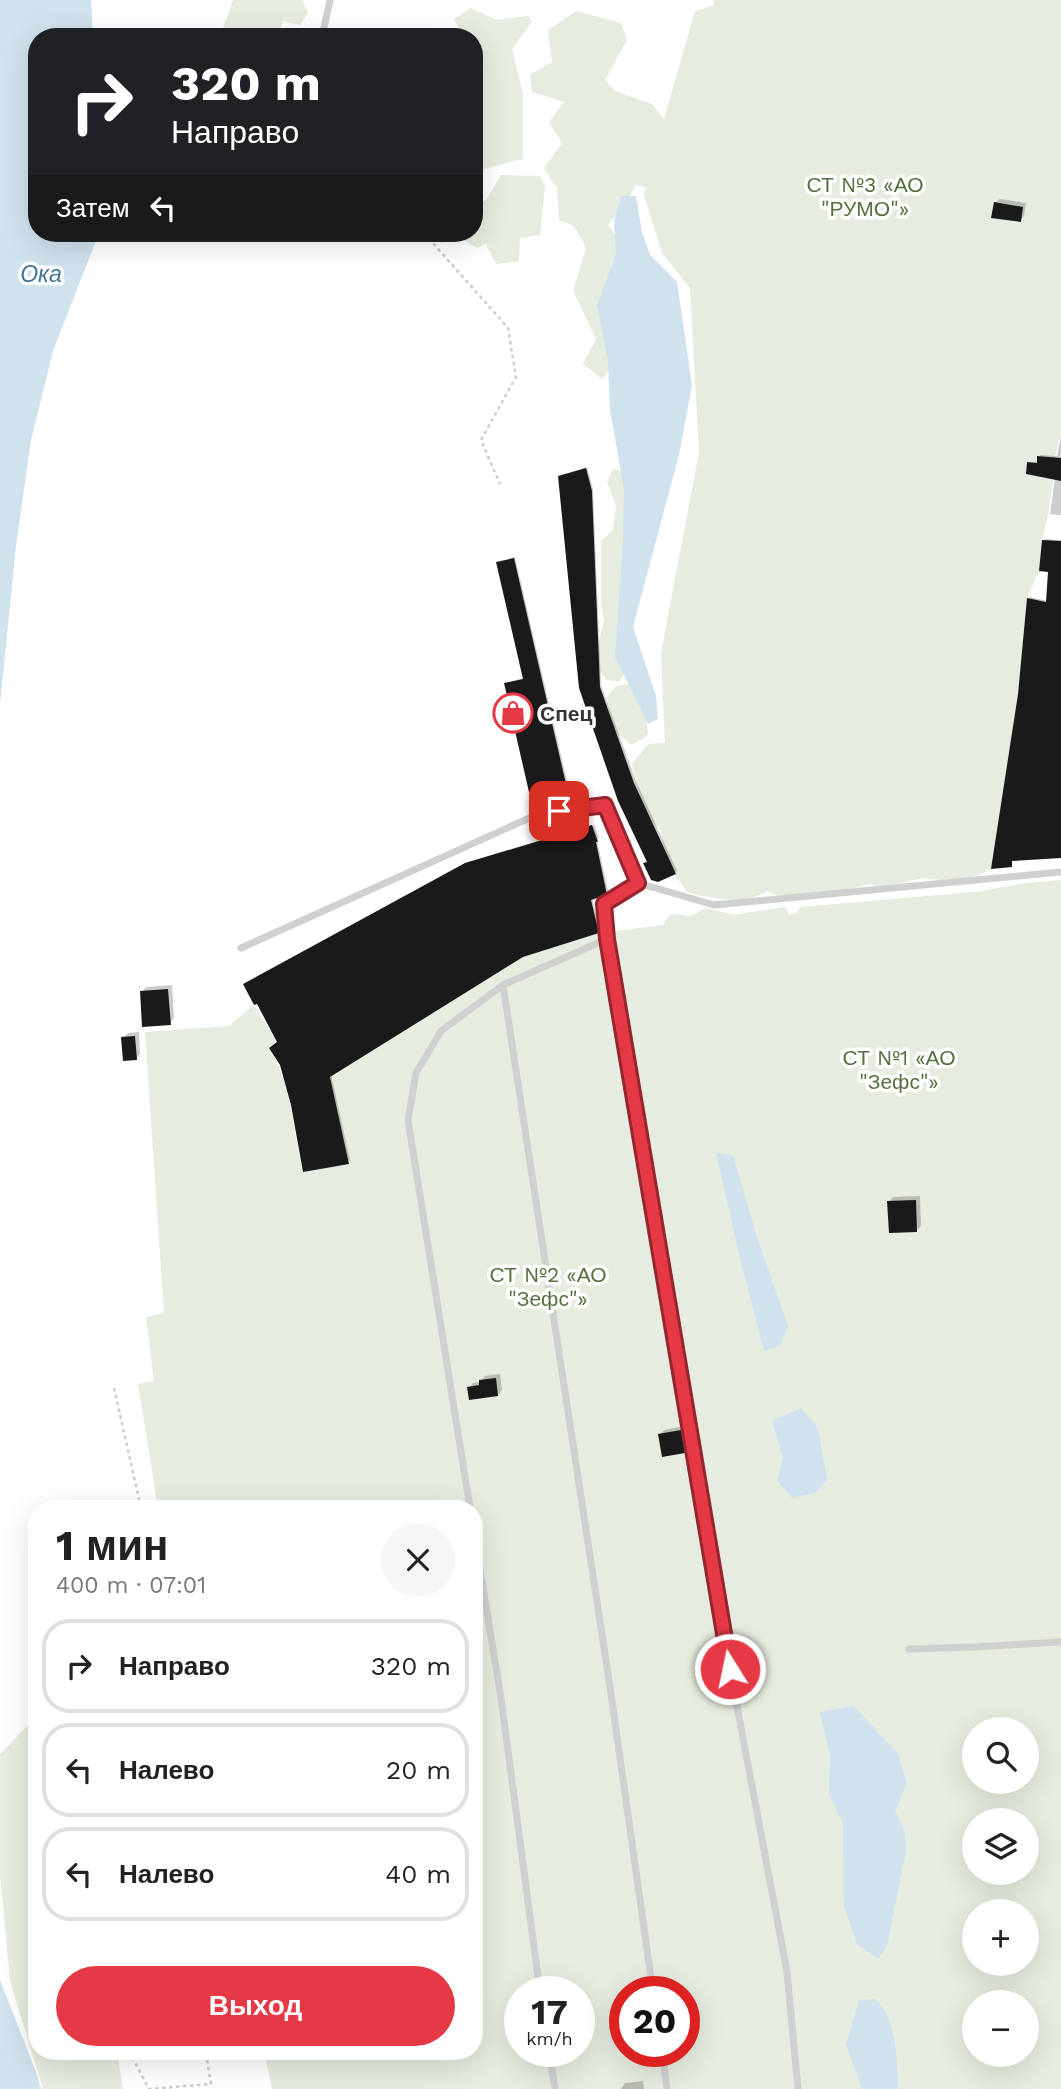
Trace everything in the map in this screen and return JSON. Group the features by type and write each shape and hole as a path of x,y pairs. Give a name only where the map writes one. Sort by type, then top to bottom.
{"lane":[{"path":"324,28 330,0"},
{"path":"242,948 536,815 605,805 638,883"},
{"path":"798,2089 787,1972 730,1669 607,939 604,904 638,883 714,905 1061,872"},
{"path":"469,1500 408,1120 416,1073 441,1031 503,985 607,939"},
{"path":"503,985 610,1687 651,1976"},
{"path":"483,1587 501,1698 538,1976"},
{"path":"909,1649 1061,1642"},
{"path":"552,2067 555,2089"},
{"path":"664,2067 667,2089"}],"path":[{"path":"432,242 508,328 516,377 481,440 500,484"},
{"path":"114,1388 139,1500"},
{"path":"134,2060 149,2089 211,2084 206,2060"}],"green space":[{"path":"233,0 302,0 308,13 300,25 283,21 281,28 223,28"},
{"name":"СТ №3 «АО \"РУМО\"»","path":"714,0 1061,0 1061,433 1055,457 1037,456 1037,463 1027,463 1026,474 1053,480 1039,571 1027,598 1018,694 999,817 1003,821 991,869 954,882 924,878 882,887 868,884 844,891 777,896 767,891 758,896 738,900 688,893 665,861 661,830 645,816 632,764 648,744 665,743 661,653 699,452 690,288 662,253 644,195 646,187 636,185 608,225 623,245 616,363 602,379 583,364 596,339 573,291 586,248 574,226 559,220 557,188 544,168 562,143 549,122 564,102 532,92 530,75 552,62 548,30 576,11 621,23 627,40 605,80 615,91 652,104 664,119 695,11 713,6"},
{"path":"471,8 497,20 528,16 532,22 512,49 523,94 523,159 484,169 483,173 483,28 459,28 454,19"},
{"path":"501,175 540,176 545,186 540,235 520,238 519,261 496,264 486,244 477,248 467,242 483,242 483,201"},
{"path":"613,469 627,472 630,666 619,682 607,680 594,664 604,620 601,605 601,541 613,530 616,506 607,481"},
{"path":"629,684 645,707 648,735 632,745 613,730 607,697 616,686"},
{"name":"СТ №2 «АО \"Зефс\"»","path":"1061,880 1061,2089 272,2089 266,2060 483,2060 483,1500 157,1500 138,1384 154,1381 146,1317 164,1313 145,1032 229,1026 254,1005 277,1042 269,1048 283,1078 303,1172 349,1163 330,1077 523,957 599,933 663,925 670,914 691,916 706,908 734,915 785,907 789,914 796,914 800,907 974,892"},
{"path":"28,1725 28,2040 10,1981 0,1876 0,1754"},
{"path":"34,2060 118,2060 123,2089 43,2089"}],"water":[{"name":"Ока","path":"0,0 91,0 93,28 28,28 28,242 95,242 53,351 31,440 16,546 0,704"},
{"path":"621,196 636,196 642,232 650,255 677,282 692,385 679,455 633,627 656,696 658,719 648,724 615,657 624,490 610,410 608,361 597,305 616,254 614,221"},
{"path":"716,1153 733,1155 756,1234 788,1326 780,1346 764,1351 739,1254"},
{"path":"801,1408 818,1428 827,1479 816,1493 792,1498 777,1481 783,1458 772,1421"},
{"path":"854,1706 898,1754 907,1784 895,1811 904,1829 906,1851 887,1946 878,1959 857,1944 844,1906 843,1823 829,1794 830,1756 820,1712"},
{"path":"0,1980 41,2089 0,2089"},
{"path":"875,1999 888,2017 892,2029 898,2089 862,2089 846,2045 859,2000"}],"building":[{"path":"994,202 1023,207 1021,222 991,218"},
{"path":"1037,456 1061,458 1061,481 1026,474 1027,462 1037,463"},
{"path":"586,468 592,491 600,687 634,783 676,874 658,882 651,880 643,863 647,862 618,801 579,688 558,476"},
{"path":"1042,540 1061,541 1061,858 1012,861 1012,867 991,869 1018,694 1027,598 1046,602 1048,572 1039,571"},
{"path":"514,558 566,784 529,792 504,683 523,679 496,562"},
{"path":"592,825 598,842 607,895 591,900 599,933 523,957 330,1077 349,1164 303,1172 291,1105 280,1065 269,1048 277,1042 243,984 465,863"},
{"path":"168,989 171,1025 142,1027 140,991"},
{"path":"135,1036 137,1060 123,1061 121,1037"},
{"path":"916,1200 917,1232 889,1233 887,1201"},
{"path":"496,1378 498,1396 469,1400 467,1387 479,1385 479,1380"},
{"path":"681,1430 685,1453 662,1457 658,1434"}],"place":[{"name":"Спец","path":"513,713"}],"route":[{"path":"559,811 605,805 638,883 604,904 607,939 730,1669"}],"park label":[{"name":"СТ №1 «АО \"Зефс\"»","path":"899,1069"}]}
